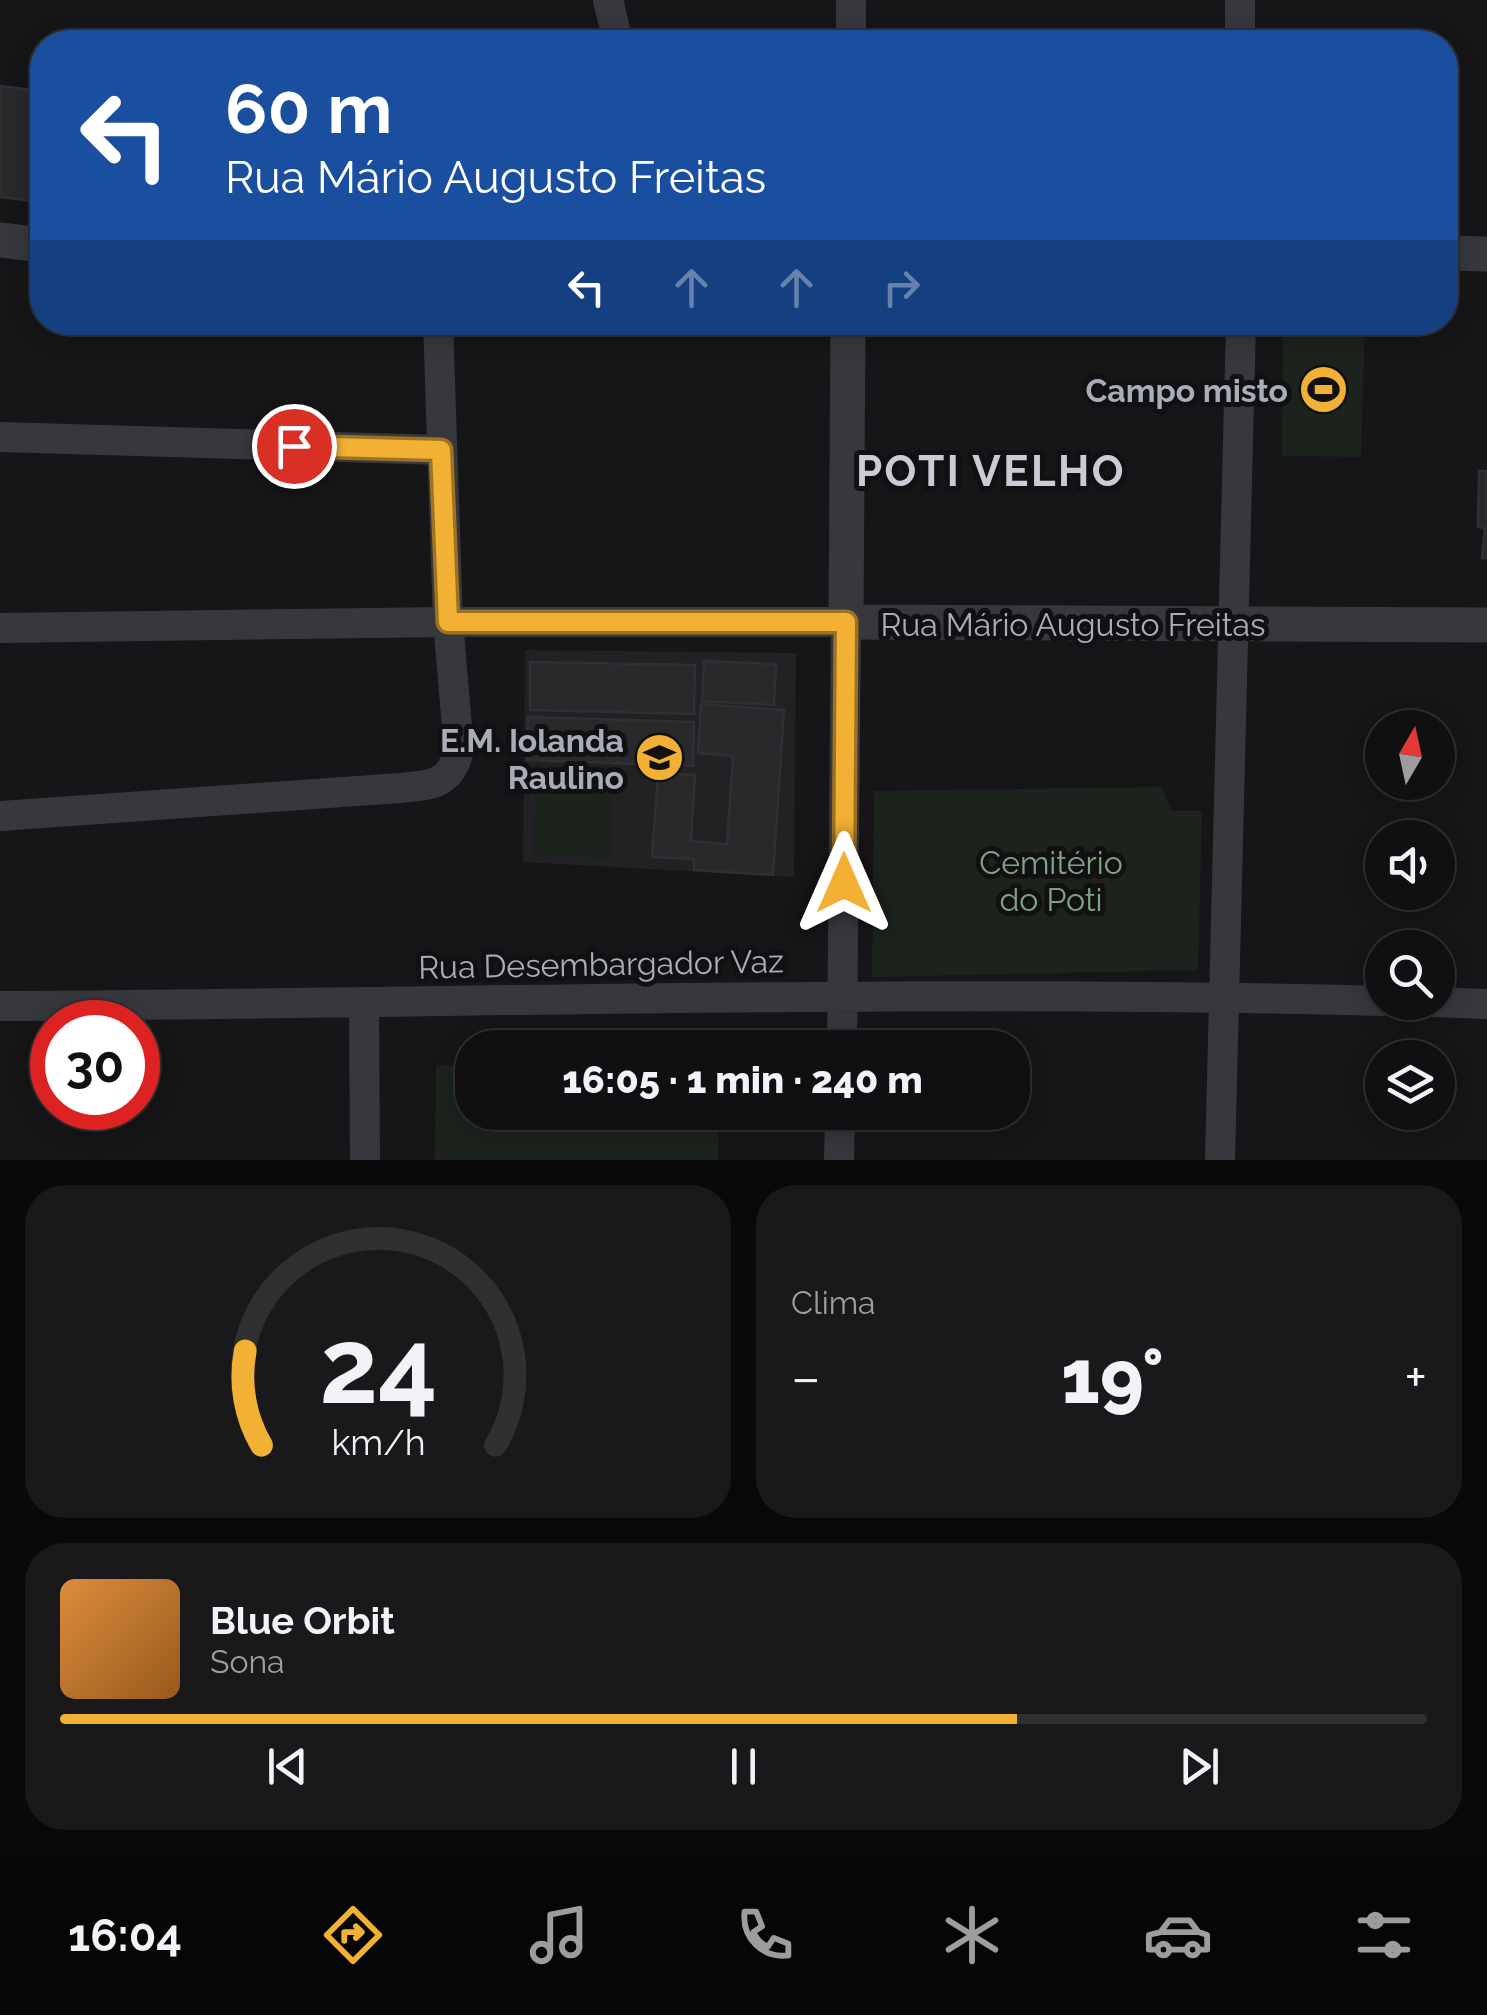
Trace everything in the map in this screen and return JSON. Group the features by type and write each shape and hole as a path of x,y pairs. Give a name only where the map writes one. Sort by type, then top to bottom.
{"street":[{"path":"608,0 615,30"},
{"path":"850,30 851,0"},
{"path":"1240,0 1240,30"},
{"path":"0,240 30,244"},
{"path":"1458,253 1487,254"},
{"path":"0,816 423,786 448,775 459,750 448,622 438,335"},
{"path":"842,1030 848,335"},
{"path":"1220,1160 1241,335"},
{"path":"0,437 441,450"},
{"name":"Rua Mário Augusto Freitas","path":"0,628 448,622 1487,625"},
{"name":"Rua Desembargador Vaz","path":"0,1006 842,994 1365,1001"},
{"path":"364,1003 365,1160"},
{"path":"1455,1003 1487,1004"},
{"path":"840,1130 840,1160"}],"shaded area":[{"name":"E.M. Iolanda Raulino","path":"525,650 796,653 794,877 523,862"}],"green space":[{"name":"Campo misto","path":"1283,335 1365,335 1361,457 1282,456"},
{"path":"535,764 613,766 611,859 533,857"},
{"name":"Cemitério do Poti","path":"1161,787 1172,811 1202,811 1198,970 872,977 874,791"},
{"path":"436,1065 455,1065 455,1130 719,1130 718,1160 435,1160"}],"building":[{"path":"0,86 30,90 30,201 0,197"},
{"path":"1479,471 1487,471 1487,558 1482,558 1485,528 1478,527"},
{"path":"704,661 776,664 774,705 702,701"},
{"path":"530,662 695,665 694,714 530,710"},
{"path":"701,704 784,710 773,875 694,870 694,859 652,857 658,773 695,775 691,841 727,844 733,756 698,753"},
{"path":"528,717 694,722 693,766 527,760"}],"place":[{"name":"Campo misto","path":"1323,390"},
{"name":"E.M. Iolanda Raulino","path":"659,758"}],"district":[{"name":"POTI VELHO","path":"991,471"}],"route":[{"path":"294,446 441,450 448,622 846,622 844,883"}]}
